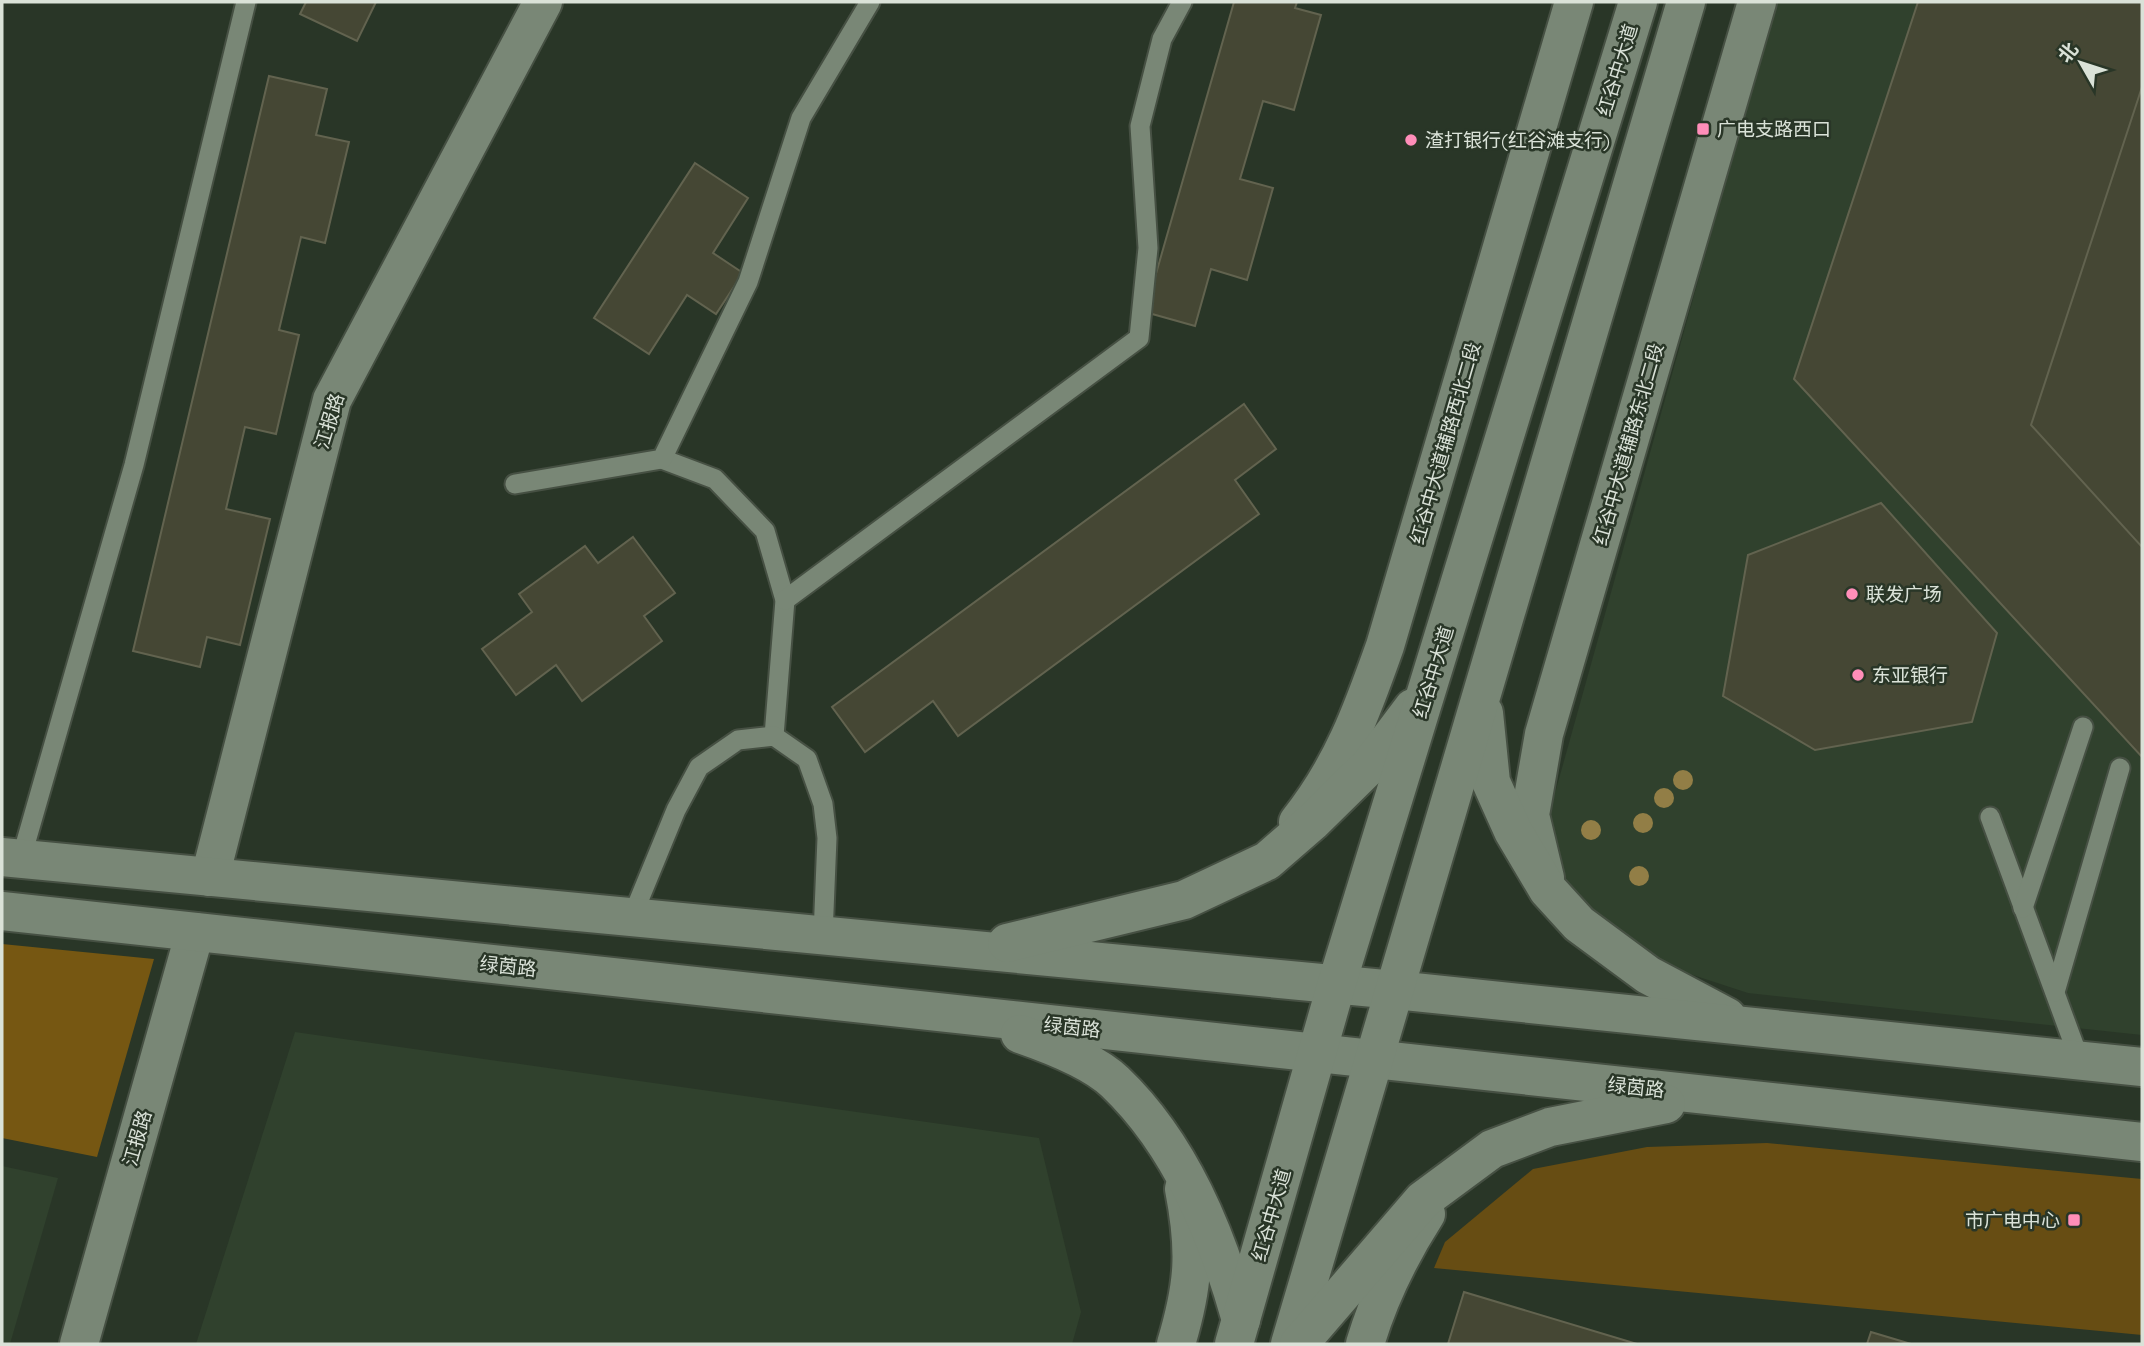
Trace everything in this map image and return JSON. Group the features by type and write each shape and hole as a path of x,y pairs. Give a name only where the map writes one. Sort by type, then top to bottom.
{"main road":[{"name":"江报路","path":"210,877 332,400 543,2"},
{"name":"红谷中大道辅路西北二段","path":"1267,861 1321,793 1355,732 1389,632 1574,2"},
{"name":"红谷中大道","path":"1238,1332 1336,986 1638,2"},
{"path":"1290,1344 1686,2"},
{"name":"红谷中大道辅路东北二段","path":"1548,891 1530,815 1544,734 1757,2"},
{"path":"980,950 1184,900 1267,861 1312,822 1370,765 1427,690"},
{"path":"1482,694 1491,782 1513,831 1548,891 1579,924 1648,975 1744,1026"},
{"path":"11,858 1395,990 2142,1067"},
{"name":"绿茵路","path":"2,911 2142,1142"},
{"name":"江报路","path":"79,1344 195,932"},
{"path":"972,1016 1056,1047 1114,1080 1180,1166 1222,1253 1238,1332"},
{"path":"1298,1344 1423,1200 1450,1177 1492,1149 1550,1127 1620,1111 1718,1096"},
{"path":"1176,1344 1191,1295 1193,1237 1180,1166"},
{"path":"1364,1344 1375,1308 1399,1256 1450,1177"}],"lane":[{"path":"11,858 134,466 246,2"},
{"path":"662,459 748,282 802,118 870,2"},
{"path":"785,600 1139,338 1148,248 1140,127 1162,40 1182,2"},
{"path":"1614,80 1618,2"},
{"path":"515,484 662,459 715,479 765,531 785,600 774,736"},
{"path":"2023,908 2083,727"},
{"path":"632,917 676,810 699,767 738,740 774,736 807,759 823,804 827,838 823,935"},
{"path":"2055,992 2120,768"},
{"path":"1990,817 2080,1061"}],"shaded area":[{"name":"联发广场","path":"1776,2 2142,2 2142,1035 1748,993 1647,960 1568,887 1550,811"},
{"path":"2,944 154,959 97,1157 2,1138"},
{"path":"295,1032 1039,1138 1081,1312 1072,1344 196,1344"},
{"path":"1767,1143 2142,1179 2142,1335 1434,1268 1445,1242 1533,1169 1647,1147"},
{"path":"2,1166 58,1178 10,1344 2,1344"}],"building":[{"path":"306,2 376,2 357,41 300,14"},
{"path":"1234,2 1297,2 1295,8 1321,15 1294,110 1263,101 1240,179 1273,188 1247,280 1211,269 1195,326 1145,312"},
{"path":"1918,2 2142,2 2142,757 1794,379"},
{"path":"269,76 327,89 316,135 349,142 325,243 301,237 279,330 299,335 276,434 245,427 226,509 270,519 240,645 207,637 200,667 133,651"},
{"path":"2142,87 2142,547 2031,425"},
{"path":"695,163 748,198 713,253 743,273 716,314 687,295 649,354 594,318"},
{"path":"1244,404 1276,449 1235,480 1259,514 958,736 933,701 865,752 832,707"},
{"name":"联发广场","path":"1881,503 1997,633 1972,722 1815,750 1723,696 1748,555"},
{"path":"633,537 675,593 644,616 662,641 582,701 556,665 516,695 482,649 532,612 519,594 585,546 598,563"},
{"path":"1464,1292 1637,1344 1448,1344"},
{"path":"1871,1332 1911,1344 1867,1344"}],"place":[{"name":"广电支路西口","path":"1703,129"},
{"name":"渣打银行(红谷滩支行)","path":"1411,140"},
{"name":"联发广场","path":"1852,594"},
{"name":"东亚银行","path":"1858,675"},
{"name":"市广电中心","path":"2074,1220"}]}
